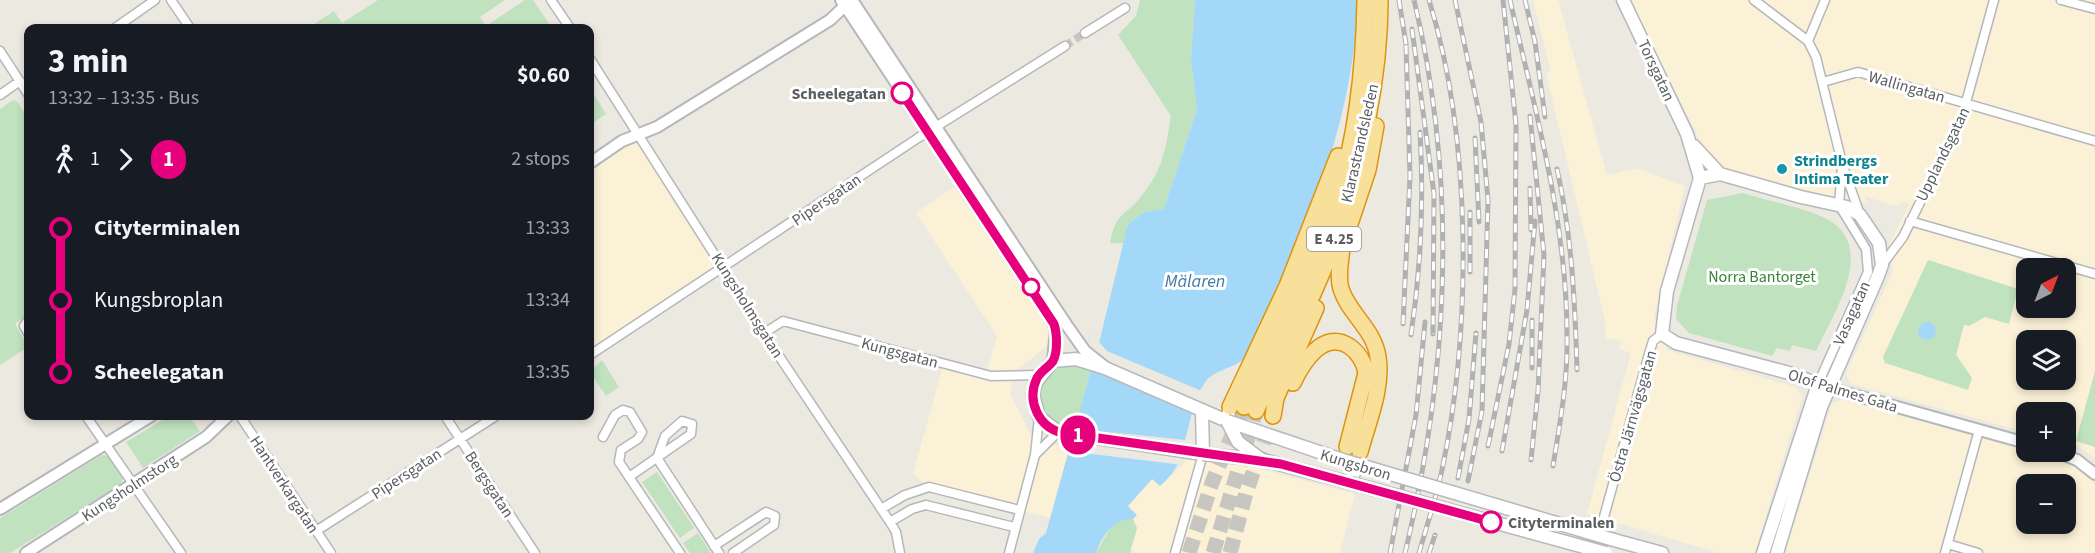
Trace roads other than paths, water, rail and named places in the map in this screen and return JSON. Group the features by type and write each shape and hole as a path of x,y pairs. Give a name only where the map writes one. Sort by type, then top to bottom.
{"highway":[{"name":"Klarastrandsleden","path":"1239,411 1319,247 1339,192 1363,73 1365,0"},
{"name":"Klarastrandsleden","path":"1239,411 1331,251 1360,153 1379,56 1380,0"},
{"path":"1351,456 1364,387 1364,363 1357,351 1345,344 1334,342 1322,345 1311,354 1300,369 1284,402 1273,416 1276,399 1342,248 1368,170 1379,98 1379,56"},
{"path":"1239,411 1340,148 1355,121"},
{"path":"1342,248 1339,275 1345,299 1369,332 1378,359 1376,394 1351,456"}],"main road":[{"name":"Torsgatan","path":"1623,0 1689,140 1700,178"},
{"name":"Torsgatan","path":"1689,140 1720,174"},
{"path":"1700,178 1720,174 1839,205 1860,215"},
{"name":"Östra Järnvägsgatan","path":"1662,334 1667,291 1700,178"},
{"name":"Vasagatan","path":"1763,553 1823,386 1882,265 1879,243 1860,215"},
{"name":"Olof Palmes Gata","path":"1662,334 1676,343 1789,374 1823,386"},
{"name":"Kungsbron","path":"1084,355 1105,368 1202,411 1239,411 1351,456 1470,499 1662,553"},
{"path":"1061,432 1049,428 1039,417 1033,395 1039,375 1053,361 1084,355"},
{"name":"Vasagatan","path":"1777,553 1817,418 1823,386"},
{"path":"1202,411 1203,454"},
{"path":"1239,411 1238,442 1263,460"},
{"name":"Kungsbron","path":"1061,432 1203,454 1263,460 1337,478 1466,516 1606,553"},
{"path":"1337,478 1351,456"},
{"path":"1351,456 1351,483"},
{"path":"1466,516 1470,499"}],"street":[{"path":"121,24 155,0"},
{"path":"171,0 187,24"},
{"path":"551,0 567,24"},
{"path":"1754,0 1808,40 1816,57 1842,163 1860,215"},
{"path":"1808,40 1825,0"},
{"name":"Upplandsgatan","path":"1882,265 1898,245 1967,105 1994,0"},
{"path":"2061,0 2095,9"},
{"path":"594,160 622,141 657,127 809,33 847,1 1051,316 1056,331 1053,361"},
{"path":"1085,33 1125,8"},
{"name":"Pipersgatan","path":"594,352 931,130 1065,46"},
{"path":"0,51 24,86"},
{"name":"Kungsholmsgatan","path":"594,65 890,522 896,532 900,553"},
{"name":"Wallingatan","path":"1823,82 1858,72 2095,141"},
{"path":"0,95 20,81"},
{"path":"931,130 1084,355"},
{"path":"1839,205 1842,163"},
{"name":"Vasagatan","path":"1823,386 1868,272 1866,249 1839,205"},
{"path":"1910,221 2095,274"},
{"name":"Kungsgatan","path":"766,332 783,321 991,376 1039,375"},
{"name":"Östra Järnvägsgatan","path":"1594,553 1653,341 1662,334"},
{"name":"Olof Palmes Gata","path":"1823,386 2016,440"},
{"path":"603,437 615,415 622,410 630,412 642,432 618,455 619,462 675,551"},
{"path":"1009,553 1014,527 1035,455 1039,417"},
{"path":"89,420 181,553"},
{"path":"0,509 144,420"},
{"name":"Kungsholmstorg","path":"26,553 135,485 206,437 224,420"},
{"name":"Hantverkargatan","path":"243,420 331,553"},
{"name":"Bergsgatan","path":"448,420 535,553"},
{"name":"Pipersgatan","path":"316,531 490,420"},
{"path":"629,477 657,458 691,434 692,424 682,421 670,429 657,458"},
{"path":"1978,553 1946,549 1979,430"},
{"path":"1035,455 1061,432"},
{"path":"1175,553 1203,454"},
{"path":"657,458 717,549 766,512 775,516 774,525 733,553"},
{"path":"2076,460 2095,474"},
{"path":"926,505 928,488"},
{"path":"881,508 905,495 928,488 1019,510"},
{"path":"890,522 912,509 926,505 1014,527"}],"water":[{"name":"Mälaren","path":"1195,0 1358,0 1349,79 1330,156 1318,194 1288,268 1253,345 1241,361 1213,375 1204,384 1197,397 1184,450 1171,475 1160,486 1152,479 1128,506 1137,515 1110,529 1096,553 1033,553 1039,539 1046,533 1091,370 1080,365 1091,333 1099,343 1128,224 1144,212 1164,209 1197,109 1191,60"},
{"path":"1927,322 1933,325 1936,331 1933,337 1927,340 1921,337 1918,331 1921,325"}],"tunnel":[{"path":"1065,46 1085,33"},
{"path":"1189,553 1213,480 1244,407"},
{"path":"1213,553 1256,411"},
{"path":"1230,553 1246,493 1273,416"}],"railway":[{"path":"1399,0 1406,44"},
{"path":"1405,553 1420,484 1431,415 1439,346 1442,277 1442,208 1437,138 1428,69 1414,0"},
{"path":"1419,553 1440,480 1452,415 1459,356 1462,296 1463,234 1460,172 1443,54 1429,0"},
{"path":"1455,0 1481,122 1488,200 1482,411 1468,481"},
{"path":"1488,446 1509,344 1515,289 1516,125 1503,0"},
{"path":"1510,0 1548,166 1562,251 1566,293 1566,369 1553,466"},
{"path":"1525,0 1535,42 1545,117"},
{"path":"1412,29 1434,194 1433,334"},
{"path":"1403,324 1410,176 1406,45"},
{"path":"1530,116 1544,255 1538,391 1531,460"},
{"path":"1411,335 1421,234 1420,132"},
{"path":"1475,138 1479,222"},
{"path":"1557,169 1569,244 1577,370"},
{"path":"1530,188 1531,230"},
{"path":"1470,212 1470,272"},
{"path":"1502,451 1527,310 1535,221"},
{"path":"1532,320 1532,368"},
{"path":"1390,553 1416,415 1425,322"},
{"path":"1458,478 1469,419 1476,333"},
{"path":"1429,553 1435,535"}],"place":[{"name":"Scheelegatan","path":"902,93"},
{"name":"Strindbergs Intima Teater","path":"1782,169"},
{"name":"Cityterminalen","path":"1491,522"}],"park label":[{"name":"Norra Bantorget","path":"1762,276"}]}
